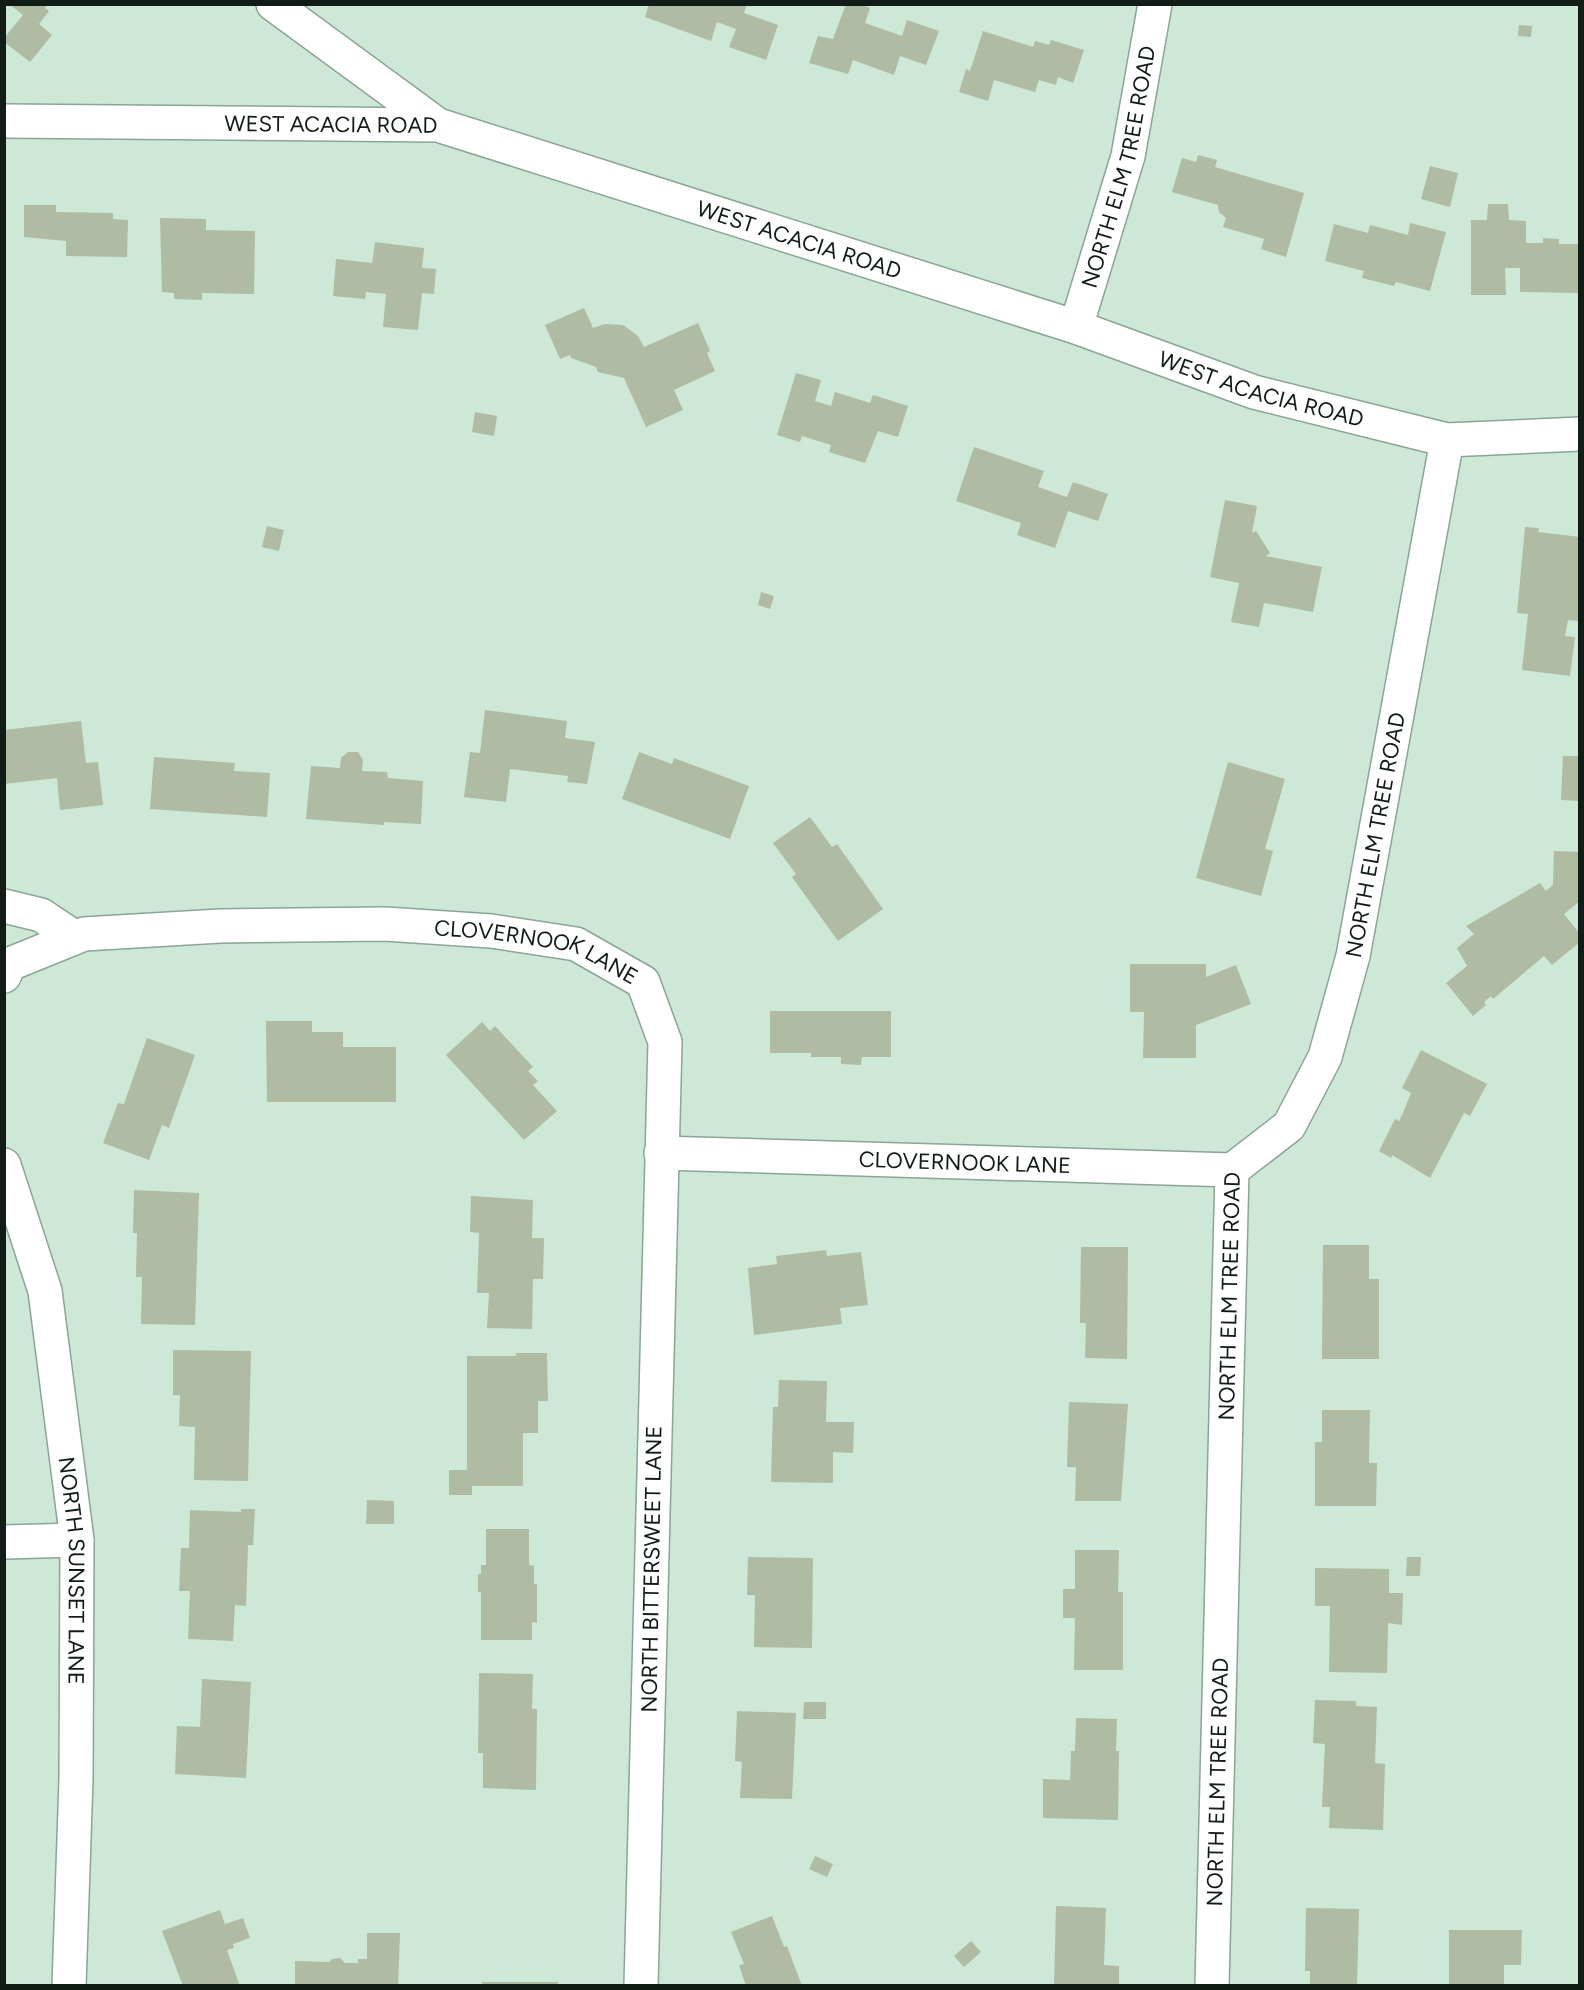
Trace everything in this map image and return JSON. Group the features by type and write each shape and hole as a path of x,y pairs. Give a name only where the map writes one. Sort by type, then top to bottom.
{"street":[{"path":"273,4 438,125"},
{"name":"NORTH ELM TREE ROAD","path":"1076,327 1128,156 1155,4"},
{"name":"WEST ACACIA ROAD","path":"4,121 438,125 1076,327 1254,392 1447,440 1580,434"},
{"name":"NORTH ELM TREE ROAD","path":"1212,1986 1232,1170 1289,1126 1325,1057 1353,956 1447,440"},
{"path":"4,906 41,915 74,937"},
{"name":"CLOVERNOOK LANE","path":"8,970 84,934 219,926 385,924 491,931 576,944 643,982 665,1042 661,1154 1232,1170"},
{"name":"NORTH BITTERSWEET LANE","path":"641,1986 661,1154"},
{"name":"NORTH SUNSET LANE","path":"4,1165 45,1291 77,1540 76,1779 69,1986"},
{"path":"4,1542 77,1540"}],"building":[{"path":"9,4 48,4 45,8 49,11 39,24 52,35 30,62 4,42 4,38 23,15"},
{"path":"649,4 747,4 744,13 778,25 766,60 729,47 736,29 717,22 711,41 645,17"},
{"path":"846,4 860,4 870,8 865,23 902,36 907,20 939,31 926,65 900,56 894,75 853,60 848,74 809,63 818,36 833,39"},
{"path":"1519,25 1532,26 1531,37 1518,36"},
{"path":"983,31 1033,47 1035,41 1049,45 1051,40 1084,50 1073,83 1058,77 1056,85 1039,80 1035,92 994,80 988,101 959,92 966,69 970,71"},
{"path":"1198,155 1217,160 1215,167 1304,193 1286,257 1261,249 1264,239 1223,227 1226,218 1219,212 1218,205 1172,192 1182,158 1196,162"},
{"path":"1430,166 1458,173 1450,207 1421,199"},
{"path":"1488,204 1508,204 1509,220 1526,221 1526,243 1543,243 1543,238 1559,239 1559,244 1580,244 1580,293 1520,292 1520,268 1505,268 1506,295 1471,295 1471,220 1487,220"},
{"path":"24,205 56,205 56,212 113,213 113,219 128,220 127,257 66,256 66,241 24,237"},
{"path":"160,218 206,219 206,230 255,231 254,294 202,293 202,300 174,299 174,293 162,292"},
{"path":"1410,223 1446,232 1430,291 1396,282 1394,286 1362,278 1364,271 1325,261 1334,224 1368,233 1370,225 1408,235"},
{"path":"375,242 424,248 422,268 436,269 434,294 422,293 418,330 383,327 386,294 366,292 365,299 333,296 336,259 372,263"},
{"path":"584,308 593,328 605,324 623,325 638,336 644,347 698,323 710,351 707,353 715,371 674,390 683,410 646,427 624,378 598,372 596,367 571,358 570,355 560,359 545,325"},
{"path":"796,373 821,380 815,401 831,406 835,392 870,403 873,395 908,406 898,437 878,431 865,463 829,452 831,445 802,436 800,442 777,435"},
{"path":"475,412 497,416 494,436 472,432"},
{"path":"974,447 1044,471 1038,487 1067,497 1073,482 1108,494 1098,521 1068,511 1055,548 1017,535 1021,523 956,501"},
{"path":"1225,500 1257,506 1252,533 1256,531 1270,553 1266,556 1322,567 1313,612 1264,603 1259,627 1231,622 1239,583 1210,577"},
{"path":"267,526 284,530 279,551 262,547"},
{"path":"1525,527 1539,528 1538,532 1580,537 1578,621 1568,620 1565,636 1575,637 1570,676 1522,670 1528,614 1517,613"},
{"path":"761,592 774,596 770,609 758,605"},
{"path":"485,710 567,721 565,738 595,742 587,784 567,782 568,776 510,769 506,802 464,797 470,752 480,753"},
{"path":"81,721 86,763 98,762 103,805 60,810 57,778 4,784 4,730"},
{"path":"348,752 358,752 363,760 362,771 387,772 388,778 423,781 421,824 384,822 384,825 306,819 311,766 340,768 341,758"},
{"path":"639,752 672,764 674,758 749,786 730,839 622,799"},
{"path":"1563,756 1580,756 1580,801 1561,800"},
{"path":"154,757 235,763 234,771 270,773 267,817 150,809"},
{"path":"1228,762 1285,779 1265,849 1273,851 1261,896 1196,878"},
{"path":"810,817 832,847 837,844 883,909 838,941 792,877 796,874 773,843"},
{"path":"1554,851 1580,852 1580,901 1564,914 1580,934 1580,942 1552,965 1544,956 1493,999 1491,996 1484,1002 1486,1005 1473,1016 1446,983 1467,966 1457,948 1474,934 1466,926 1540,883 1546,891 1553,885"},
{"path":"1130,964 1206,964 1206,977 1236,965 1251,1004 1196,1025 1196,1058 1143,1058 1144,1012 1130,1012"},
{"path":"770,1011 891,1011 891,1057 862,1057 861,1065 841,1064 841,1057 811,1057 811,1053 770,1053"},
{"path":"266,1021 312,1021 312,1032 343,1032 343,1047 396,1047 396,1102 267,1102"},
{"path":"482,1022 490,1031 495,1026 533,1067 528,1071 538,1081 533,1085 557,1111 524,1140 446,1055"},
{"path":"147,1038 195,1055 169,1128 162,1125 149,1160 103,1143 118,1103 124,1104"},
{"path":"1421,1050 1487,1084 1470,1116 1464,1113 1430,1178 1392,1155 1391,1158 1379,1151 1395,1119 1399,1121 1403,1113 1411,1093 1402,1088"},
{"path":"134,1190 199,1193 195,1325 141,1324 142,1277 136,1277 137,1233 133,1233"},
{"path":"471,1196 533,1200 532,1238 544,1238 543,1279 533,1279 532,1329 487,1328 489,1293 477,1293 479,1233 470,1232"},
{"path":"1323,1245 1369,1245 1369,1279 1379,1279 1379,1359 1322,1359"},
{"path":"1081,1247 1128,1247 1127,1359 1085,1358 1086,1323 1080,1323"},
{"path":"826,1250 827,1256 861,1252 868,1305 840,1308 842,1324 754,1335 748,1268 777,1264 776,1256"},
{"path":"173,1350 251,1351 248,1481 194,1480 195,1427 179,1426 180,1395 173,1395"},
{"path":"516,1353 547,1353 548,1401 538,1401 538,1433 523,1433 523,1486 472,1486 472,1495 449,1495 449,1470 467,1470 467,1356 516,1356"},
{"path":"779,1380 827,1381 826,1422 854,1422 853,1453 833,1452 833,1483 771,1482 773,1407 778,1407"},
{"path":"1069,1402 1128,1404 1121,1501 1075,1501 1076,1467 1067,1467"},
{"path":"1322,1410 1370,1410 1369,1463 1377,1463 1376,1506 1315,1506 1315,1442 1322,1442"},
{"path":"367,1500 394,1501 394,1524 366,1524"},
{"path":"241,1509 255,1509 253,1545 248,1545 246,1606 235,1605 233,1641 188,1639 190,1591 179,1591 181,1548 189,1548 190,1510 241,1512"},
{"path":"486,1529 529,1529 529,1565 534,1566 534,1584 537,1584 537,1623 532,1622 532,1640 481,1640 481,1592 478,1592 478,1574 481,1574 481,1565 486,1565"},
{"path":"1075,1550 1119,1550 1118,1592 1123,1592 1123,1670 1074,1670 1075,1618 1063,1618 1063,1589 1075,1589"},
{"path":"748,1557 813,1558 812,1648 754,1647 755,1595 747,1595"},
{"path":"1407,1557 1421,1557 1420,1576 1406,1576"},
{"path":"1315,1568 1389,1569 1389,1593 1403,1593 1402,1625 1388,1623 1387,1673 1329,1672 1330,1606 1315,1606"},
{"path":"479,1673 533,1674 532,1709 537,1709 536,1790 483,1788 483,1753 478,1753"},
{"path":"202,1679 251,1682 246,1778 175,1774 177,1726 200,1727"},
{"path":"1315,1700 1356,1701 1356,1706 1377,1707 1375,1763 1385,1764 1383,1830 1329,1828 1330,1807 1322,1807 1325,1744 1313,1743"},
{"path":"804,1702 826,1702 826,1719 803,1719"},
{"path":"737,1711 796,1713 792,1799 740,1798 742,1762 735,1761"},
{"path":"1076,1718 1117,1719 1118,1820 1043,1818 1043,1779 1070,1780 1071,1751 1075,1751"},
{"path":"815,1856 833,1864 827,1877 809,1869"},
{"path":"1056,1906 1106,1908 1104,1965 1119,1966 1119,1986 1054,1986"},
{"path":"1306,1908 1359,1909 1357,1986 1310,1986 1310,1971 1305,1971"},
{"path":"220,1910 225,1924 243,1918 250,1938 233,1944 234,1948 227,1950 240,1986 183,1986 162,1931"},
{"path":"772,1916 784,1947 787,1946 802,1986 746,1986 739,1965 744,1964 731,1932"},
{"path":"1449,1930 1522,1930 1521,1965 1504,1965 1504,1986 1449,1986"},
{"path":"367,1933 400,1933 398,1986 295,1986 295,1961 329,1962 340,1958 345,1963 358,1963 358,1959 367,1959"},
{"path":"971,1941 981,1952 964,1967 954,1956"},
{"path":"482,1982 558,1982 558,1986 482,1986"}]}
